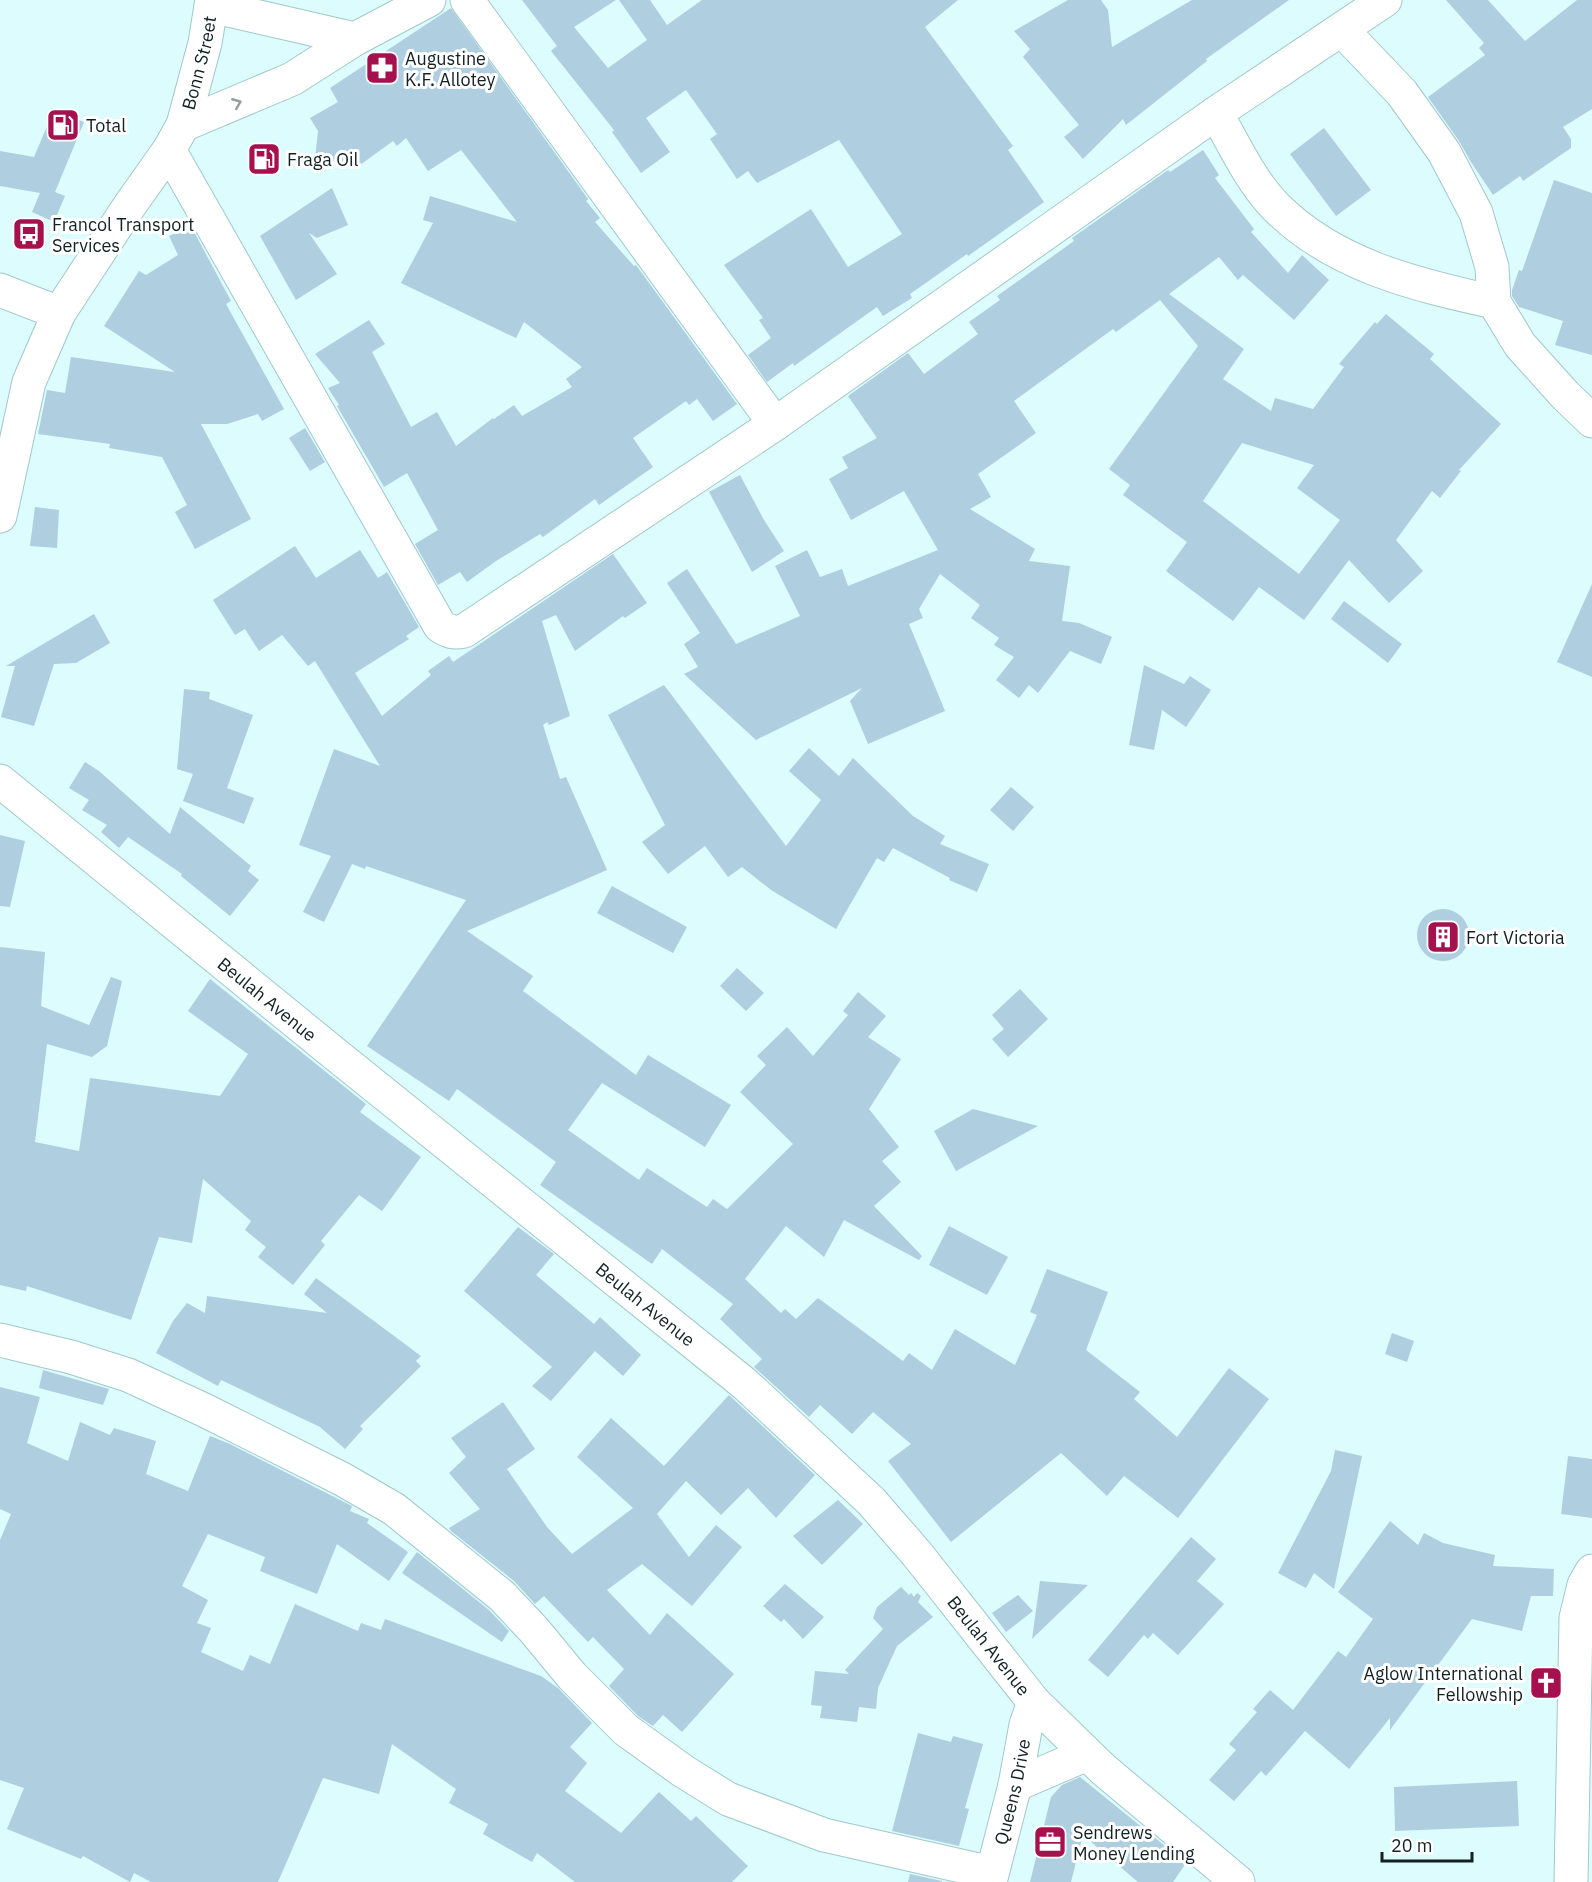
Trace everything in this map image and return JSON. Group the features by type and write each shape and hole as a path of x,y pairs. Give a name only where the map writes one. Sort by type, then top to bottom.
{"street":[{"path":"0,516 29,382 59,313 176,138 292,79 355,39 429,0"},
{"path":"467,0 775,424"},
{"path":"176,138 440,626 455,633 464,631 775,424 1216,113 1385,0"},
{"path":"211,3 355,39"},
{"name":"Bonn Street","path":"176,138 197,81 206,43 211,3"},
{"path":"286,23 294,53 292,79"},
{"path":"1342,30 1402,93 1444,152 1476,213 1492,267 1494,302 1521,345 1565,395 1592,421"},
{"path":"1216,113 1252,176 1274,205 1305,231 1346,257 1390,276 1494,302"},
{"path":"0,290 59,313"},
{"name":"Beulah Avenue","path":"0,781 371,1084 745,1384 871,1501 917,1554 1035,1702 1104,1770 1238,1882"},
{"path":"0,1340 71,1357 128,1375 342,1479 394,1509 502,1596 572,1676 626,1730 683,1771 729,1799 824,1835 991,1878"},
{"path":"1571,1882 1576,1618 1584,1585 1592,1571"},
{"name":"Queens Drive","path":"991,1878 1015,1785 1026,1725 1035,1702"},
{"path":"1015,1785 1087,1754"}],"building":[{"path":"522,0 616,0 574,27 608,68 647,40 619,0 650,0 667,25 702,0 958,0 925,27 1013,146 1008,150 1044,202 910,294 912,298 883,316 877,307 794,366 793,363 767,382 748,355 771,338 759,320 763,318 724,265 811,209 848,267 902,234 839,140 757,183 748,171 737,179 710,139 717,134 686,90 646,118 670,152 641,173 612,132 614,130 551,51 557,46"},
{"path":"1068,0 1101,0 1108,10 1112,47 1192,0 1289,0 1206,59 1207,61 1126,125 1123,119 1083,159 1064,137 1079,125 1023,57 1030,49 1014,31"},
{"path":"1446,0 1488,0 1525,41 1577,0 1592,0 1592,109 1563,127 1571,139 1571,148 1523,181 1520,176 1493,195 1428,97 1485,55 1479,48 1484,43"},
{"path":"451,8 588,199 586,201 600,218 595,222 634,266 636,265 737,404 713,421 697,399 689,405 686,401 633,438 653,467 599,505 595,499 543,537 540,534 467,582 460,572 438,585 415,544 438,530 407,473 384,487 328,388 340,383 315,354 369,320 385,344 372,352 411,427 437,412 456,446 514,405 522,416 572,387 566,379 582,367 524,322 516,338 401,283 433,223 423,220 430,196 517,222 461,150 428,171 406,138 397,146 393,141 360,165 315,159 318,131 310,118 338,102 330,88"},
{"path":"54,110 84,122 55,192 65,196 54,222 32,212 40,193 0,186 0,151 34,157"},
{"path":"1324,128 1371,190 1336,216 1290,154"},
{"path":"1203,150 1219,175 1215,178 1254,229 1251,232 1288,273 1302,255 1329,280 1294,320 1243,275 1238,280 1219,257 1169,294 1244,349 1223,379 1271,411 1275,398 1313,409 1344,367 1339,364 1375,322 1377,324 1386,314 1434,354 1430,359 1501,424 1459,470 1461,471 1440,498 1432,491 1396,540 1423,571 1389,603 1349,560 1304,620 1259,587 1233,621 1166,571 1187,542 1123,495 1130,485 1109,469 1198,346 1160,300 1116,332 1113,329 1014,401 1036,433 978,474 991,497 970,509 1035,549 1029,561 1070,566 1062,621 1079,623 1112,637 1101,664 1070,651 1038,693 1029,685 1019,698 996,680 1014,657 994,645 999,638 971,618 980,605 940,574 919,609 923,618 909,624 945,711 868,744 850,701 862,688 756,740 684,674 698,667 684,644 700,633 667,583 687,569 736,644 800,616 775,566 807,550 820,577 842,569 848,586 938,550 904,491 851,520 829,479 848,468 842,457 877,438 848,396 908,353 924,374 978,334 969,322 1000,300 997,296 1074,241 1072,238 1168,170 1170,172","holes":["1242,443 1314,465 1297,488 1340,520 1299,574 1203,501"]},
{"path":"1554,180 1592,193 1592,355 1555,345 1563,321 1519,307 1512,296 1519,270 1522,271"},
{"path":"332,188 348,225 317,238 309,233 337,274 296,300 260,236"},
{"path":"191,226 231,301 226,304 284,409 262,421 258,414 227,424 201,424 251,519 195,549 175,512 187,505 162,457 109,448 110,444 38,434 47,390 65,393 71,357 175,372 104,326 139,271 146,275 178,255 169,236"},
{"path":"305,428 325,462 310,471 289,438"},
{"path":"740,475 784,551 752,572 709,492"},
{"path":"35,507 59,510 57,548 30,546"},
{"path":"295,546 316,578 360,550 378,578 387,572 419,627 406,636 409,639 355,673 382,716 431,675 428,671 449,656 453,662 613,554 647,603 625,618 623,616 575,651 556,615 542,621 570,716 549,725 547,722 543,725 560,779 566,777 607,870 467,931 533,976 523,991 636,1075 648,1055 731,1105 705,1147 602,1083 568,1130 639,1180 647,1168 707,1207 713,1199 727,1209 793,1144 740,1092 766,1065 757,1056 787,1027 813,1056 848,1015 843,1011 858,992 886,1016 868,1037 901,1059 869,1109 899,1147 882,1161 901,1182 874,1206 922,1256 919,1260 844,1220 824,1257 786,1226 745,1279 781,1313 785,1309 796,1319 818,1298 903,1361 909,1353 932,1370 955,1329 1015,1365 1037,1315 1030,1312 1047,1269 1108,1292 1086,1350 1140,1392 1134,1399 1177,1437 1229,1368 1269,1399 1178,1518 1124,1476 1107,1496 1061,1453 951,1542 888,1461 911,1444 873,1412 852,1434 820,1405 809,1417 754,1367 762,1359 720,1319 733,1304 662,1249 652,1264 540,1185 556,1162 457,1089 449,1101 367,1046 466,900 366,866 365,869 352,864 324,922 303,912 331,856 299,845 334,749 380,766 315,661 308,666 282,635 259,651 245,629 235,635 213,600"},
{"path":"1592,584 1592,677 1557,662"},
{"path":"1344,601 1402,644 1388,663 1331,619"},
{"path":"94,614 110,643 76,663 54,664 34,726 1,717 15,666 6,666"},
{"path":"1144,665 1184,684 1190,676 1211,690 1186,727 1162,710 1154,750 1129,745"},
{"path":"664,685 786,846 821,800 789,771 809,748 839,776 853,758 913,816 945,836 940,844 989,864 977,892 949,880 950,878 893,848 884,862 877,858 836,929 771,890 742,867 728,877 705,846 668,874 642,842 665,825 608,715"},
{"path":"184,689 210,692 209,699 253,715 227,788 254,798 244,824 183,801 193,774 177,769"},
{"path":"85,762 99,771 170,834 180,807 251,866 248,871 259,880 230,916 181,876 182,874 128,837 119,848 101,832 107,825 82,810 89,800 69,788"},
{"path":"1011,787 1034,807 1013,831 990,810"},
{"path":"0,835 25,841 10,907 0,906"},
{"path":"612,886 687,927 673,953 597,913"},
{"name":"Fort Victoria","path":"1443,909 1457,913 1465,921 1469,935 1465,949 1457,957 1443,961 1429,957 1421,949 1417,935 1421,921 1429,913"},
{"path":"0,947 45,952 41,1006 89,1025 111,977 122,981 107,1046 92,1057 47,1044 35,1142 79,1151 90,1078 220,1096 248,1054 188,1011 210,979 366,1104 360,1112 421,1157 382,1211 359,1195 321,1241 325,1245 293,1285 258,1257 266,1247 245,1230 251,1221 203,1179 192,1243 159,1237 131,1320 27,1286 26,1291 0,1285"},
{"path":"737,968 764,993 746,1011 720,986"},
{"path":"1020,989 1048,1019 1008,1057 992,1039 1004,1029 992,1015"},
{"path":"973,1109 1038,1126 956,1171 934,1131"},
{"path":"949,1226 1008,1257 987,1295 929,1265"},
{"path":"518,1227 554,1254 536,1275 594,1324 600,1317 641,1355 623,1376 595,1351 551,1401 532,1386 552,1367 464,1291"},
{"path":"316,1278 421,1356 416,1361 421,1366 360,1426 363,1429 345,1449 320,1427 221,1380 218,1386 156,1353 173,1321 187,1303 205,1313 207,1296 327,1313 304,1294"},
{"path":"1392,1333 1414,1341 1407,1362 1385,1354"},
{"path":"43,1370 109,1389 103,1405 39,1388"},
{"path":"0,1387 40,1397 27,1443 68,1461 80,1422 110,1435 114,1428 156,1441 146,1474 188,1491 210,1436 352,1506 350,1511 369,1519 367,1523 408,1552 389,1581 337,1544 317,1594 260,1571 265,1557 208,1534 182,1586 208,1600 197,1623 211,1628 201,1652 243,1671 250,1655 270,1664 295,1604 358,1631 361,1623 381,1630 385,1619 541,1676 558,1688 592,1723 570,1747 587,1763 565,1791 621,1833 659,1792 691,1821 696,1816 748,1866 732,1882 575,1882 537,1853 532,1862 483,1834 488,1824 449,1803 456,1789 392,1744 379,1794 323,1778 278,1882 151,1882 134,1873 130,1882 83,1856 81,1859 7,1829 24,1788 0,1780 0,1540 11,1514 0,1509"},
{"path":"729,1395 815,1475 776,1518 748,1488 721,1515 686,1481 657,1514 689,1557 716,1525 742,1547 692,1606 642,1564 607,1590 650,1635 667,1613 734,1674 682,1732 663,1715 653,1726 638,1716 609,1686 624,1669 593,1637 588,1642 544,1596 535,1604 514,1581 451,1531 449,1528 480,1509 449,1473 466,1457 451,1438 503,1402 535,1449 507,1469 547,1527 572,1554 633,1508 577,1457 611,1418 664,1466"},
{"path":"1335,1450 1362,1456 1334,1589 1314,1573 1306,1588 1278,1573 1331,1471"},
{"path":"1568,1456 1592,1459 1592,1518 1561,1514"},
{"path":"838,1500 863,1524 822,1565 793,1536"},
{"path":"1390,1521 1418,1545 1424,1533 1443,1543 1495,1555 1493,1566 1554,1569 1553,1596 1531,1596 1522,1631 1472,1619 1390,1730 1390,1718 1349,1769 1305,1731 1266,1776 1261,1771 1234,1801 1209,1780 1236,1750 1229,1744 1257,1712 1253,1709 1270,1690 1293,1710 1338,1651 1346,1657 1373,1619 1338,1592"},
{"path":"1191,1537 1216,1559 1197,1581 1224,1604 1178,1655 1153,1633 1148,1639 1144,1635 1108,1677 1088,1660"},
{"path":"417,1552 489,1610 509,1631 502,1642 402,1573"},
{"path":"1040,1581 1088,1585 1032,1639"},
{"path":"785,1584 824,1617 803,1639 784,1619 781,1622 763,1606"},
{"path":"901,1587 909,1595 911,1593 914,1597 917,1593 921,1596 918,1602 933,1617 897,1646 878,1688 876,1709 859,1707 857,1722 820,1718 822,1706 811,1705 815,1671 849,1674 845,1670 883,1629 873,1618 877,1607"},
{"path":"1018,1595 1033,1611 1006,1632 992,1613"},
{"path":"918,1733 951,1742 953,1736 983,1744 965,1808 969,1809 959,1846 892,1831"},
{"path":"1080,1777 1186,1863 1173,1882 1138,1882 1083,1835 1071,1882 1030,1882 1051,1797 1062,1785"},
{"path":"1517,1781 1519,1826 1395,1831 1394,1787"},
{"path":"910,1874 942,1881 942,1882 908,1882"}],"place":[{"name":"Augustine K.F. Allotey","path":"382,68"},
{"name":"Total","path":"63,125"},
{"name":"Fraga Oil","path":"264,159"},
{"name":"Francol Transport Services","path":"29,234"},
{"name":"Fort Victoria","path":"1443,937"},
{"name":"Aglow International Fellowship","path":"1546,1683"},
{"name":"Sendrews Money Lending","path":"1050,1842"}]}
